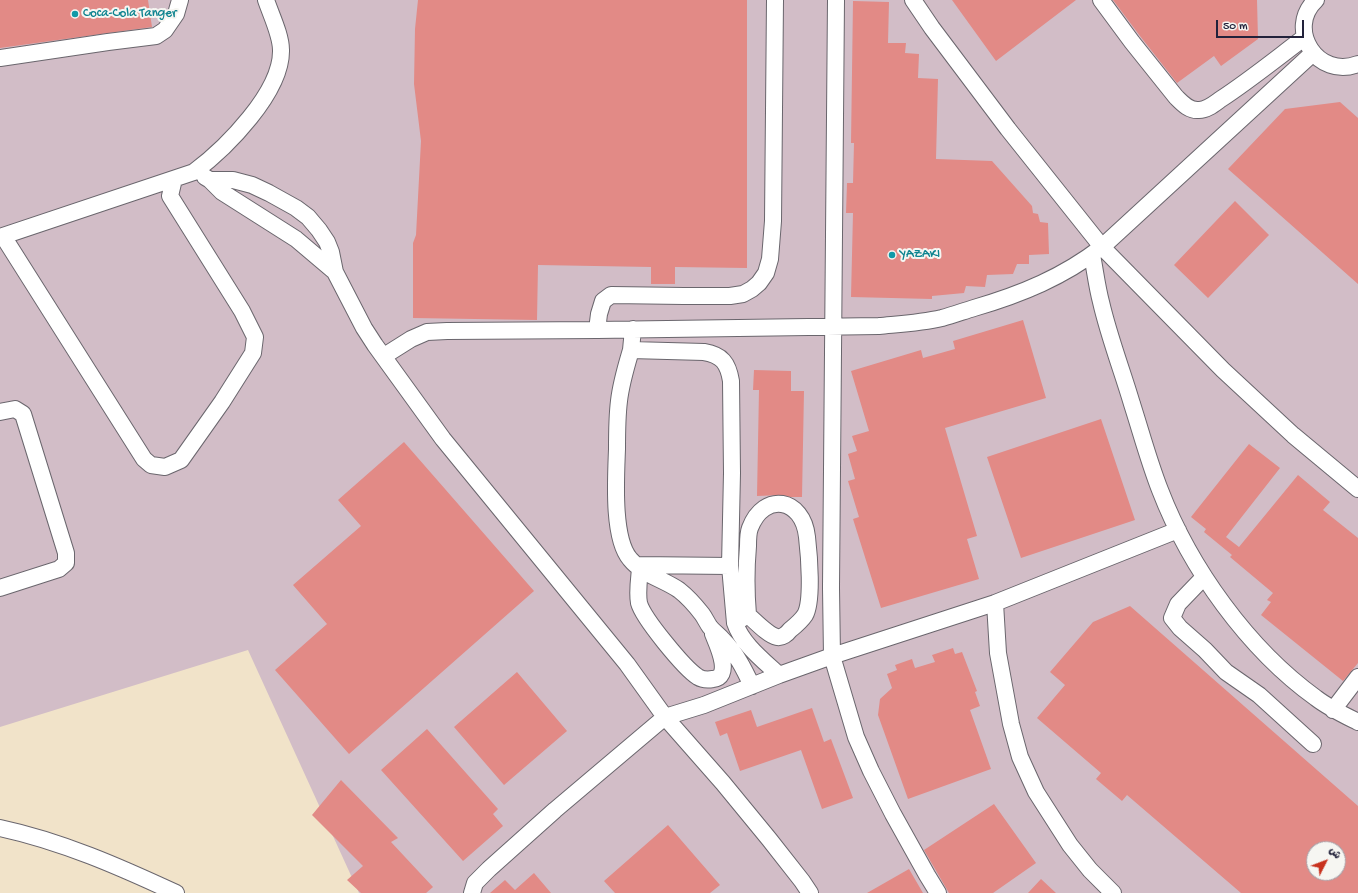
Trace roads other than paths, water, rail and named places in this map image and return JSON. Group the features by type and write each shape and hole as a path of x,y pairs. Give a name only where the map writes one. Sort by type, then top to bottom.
{"street":[{"path":"0,58 160,35 176,14 180,0"},
{"path":"174,179 170,196 242,311 255,338 253,353 222,402 181,460 165,467 151,465 144,460 2,237 194,172 221,150 252,116 268,91 278,70 281,58 280,44 266,0"},
{"path":"597,330 599,314 603,301 612,295 730,296 743,294 759,283 766,273 770,260 774,221 775,0"},
{"path":"836,0 830,588 832,656 856,737 871,771 908,841 938,893"},
{"path":"913,0 932,28 1097,251 1293,435 1358,489"},
{"path":"1101,0 1176,97 1190,109 1197,111 1208,107 1229,94 1305,37"},
{"path":"1302,0 1306,16 1304,30 1305,37 1313,53 1322,61 1333,66 1345,67 1357,65"},
{"path":"1306,16 1316,0"},
{"path":"384,356 411,339 427,332 833,328 879,326 910,324 942,318 1011,297 1062,274 1097,251 1313,53"},
{"path":"194,172 210,180 222,192 296,239 335,272"},
{"path":"210,180 234,180 269,193 308,217 319,230 327,242 335,272 361,322 444,439 623,659 665,717 723,783 769,839 810,893"},
{"path":"1097,251 1101,303 1160,490 1178,530 1204,577 1245,633 1263,652 1316,698 1333,710 1358,722"},
{"path":"632,329 631,350 619,400 616,492 618,524 621,541 629,558 638,567 688,597 696,606 710,627 724,664 720,676 715,679 706,680 697,676 644,614 639,604 638,567"},
{"path":"631,350 711,353 723,359 729,370 731,381 732,465 730,566 742,619 777,637 781,637 801,620 807,607 810,570 806,531 803,520 795,509 786,504 772,504 764,509 754,519 750,529 747,553 746,590 742,619 738,631 744,640 779,675"},
{"path":"0,412 15,409 23,414 66,553 66,563 59,569 0,588"},
{"path":"472,893 476,883 489,869 665,717 704,705 779,675 832,656 995,603 1178,530"},
{"path":"638,567 730,566"},
{"path":"1204,577 1178,604 1172,618 1180,628 1205,650 1226,672 1259,694 1313,744"},
{"path":"995,603 998,653 1011,724 1020,757 1036,792 1070,845 1090,870 1114,893"},
{"path":"710,627 723,639 735,654 752,686"},
{"path":"1333,710 1358,677"},
{"path":"0,828 59,845 116,866 176,893"}],"place":[{"name":"Coca-Cola Tanger","path":"75,14"},
{"name":"YAZAKI","path":"892,255"}]}
